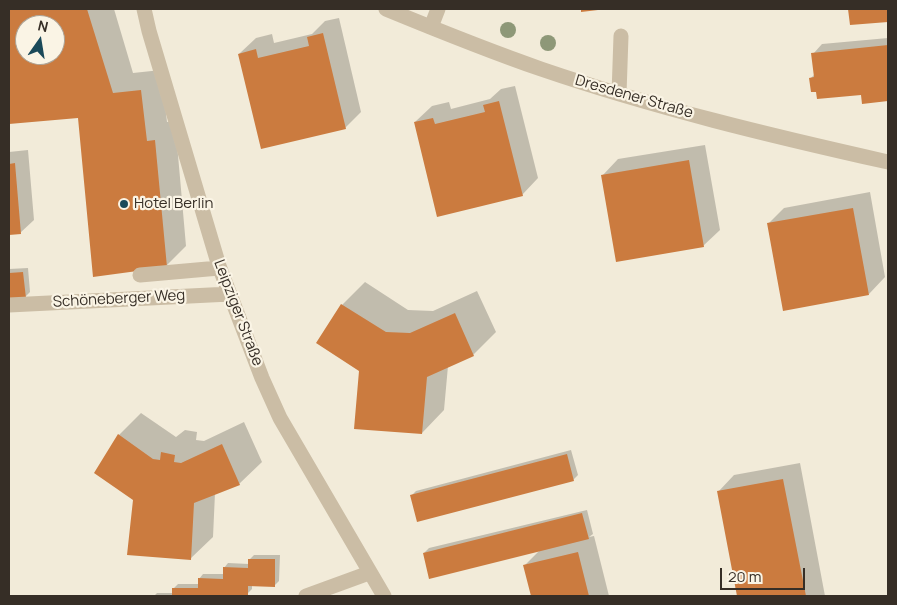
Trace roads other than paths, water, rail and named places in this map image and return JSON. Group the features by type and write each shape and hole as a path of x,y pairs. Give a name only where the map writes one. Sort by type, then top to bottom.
{"street":[{"name":"Leipziger Straße","path":"144,9 220,268 280,418 384,596"},
{"name":"Dresdener Straße","path":"386,9 541,69 619,94 772,135 888,162"},
{"path":"431,27 438,9"},
{"path":"619,94 621,36"},
{"path":"140,275 220,268"},
{"name":"Schöneberger Weg","path":"9,305 230,294"},
{"path":"306,596 369,573"}],"place":[{"name":"Hotel Berlin","path":"124,204"}]}
